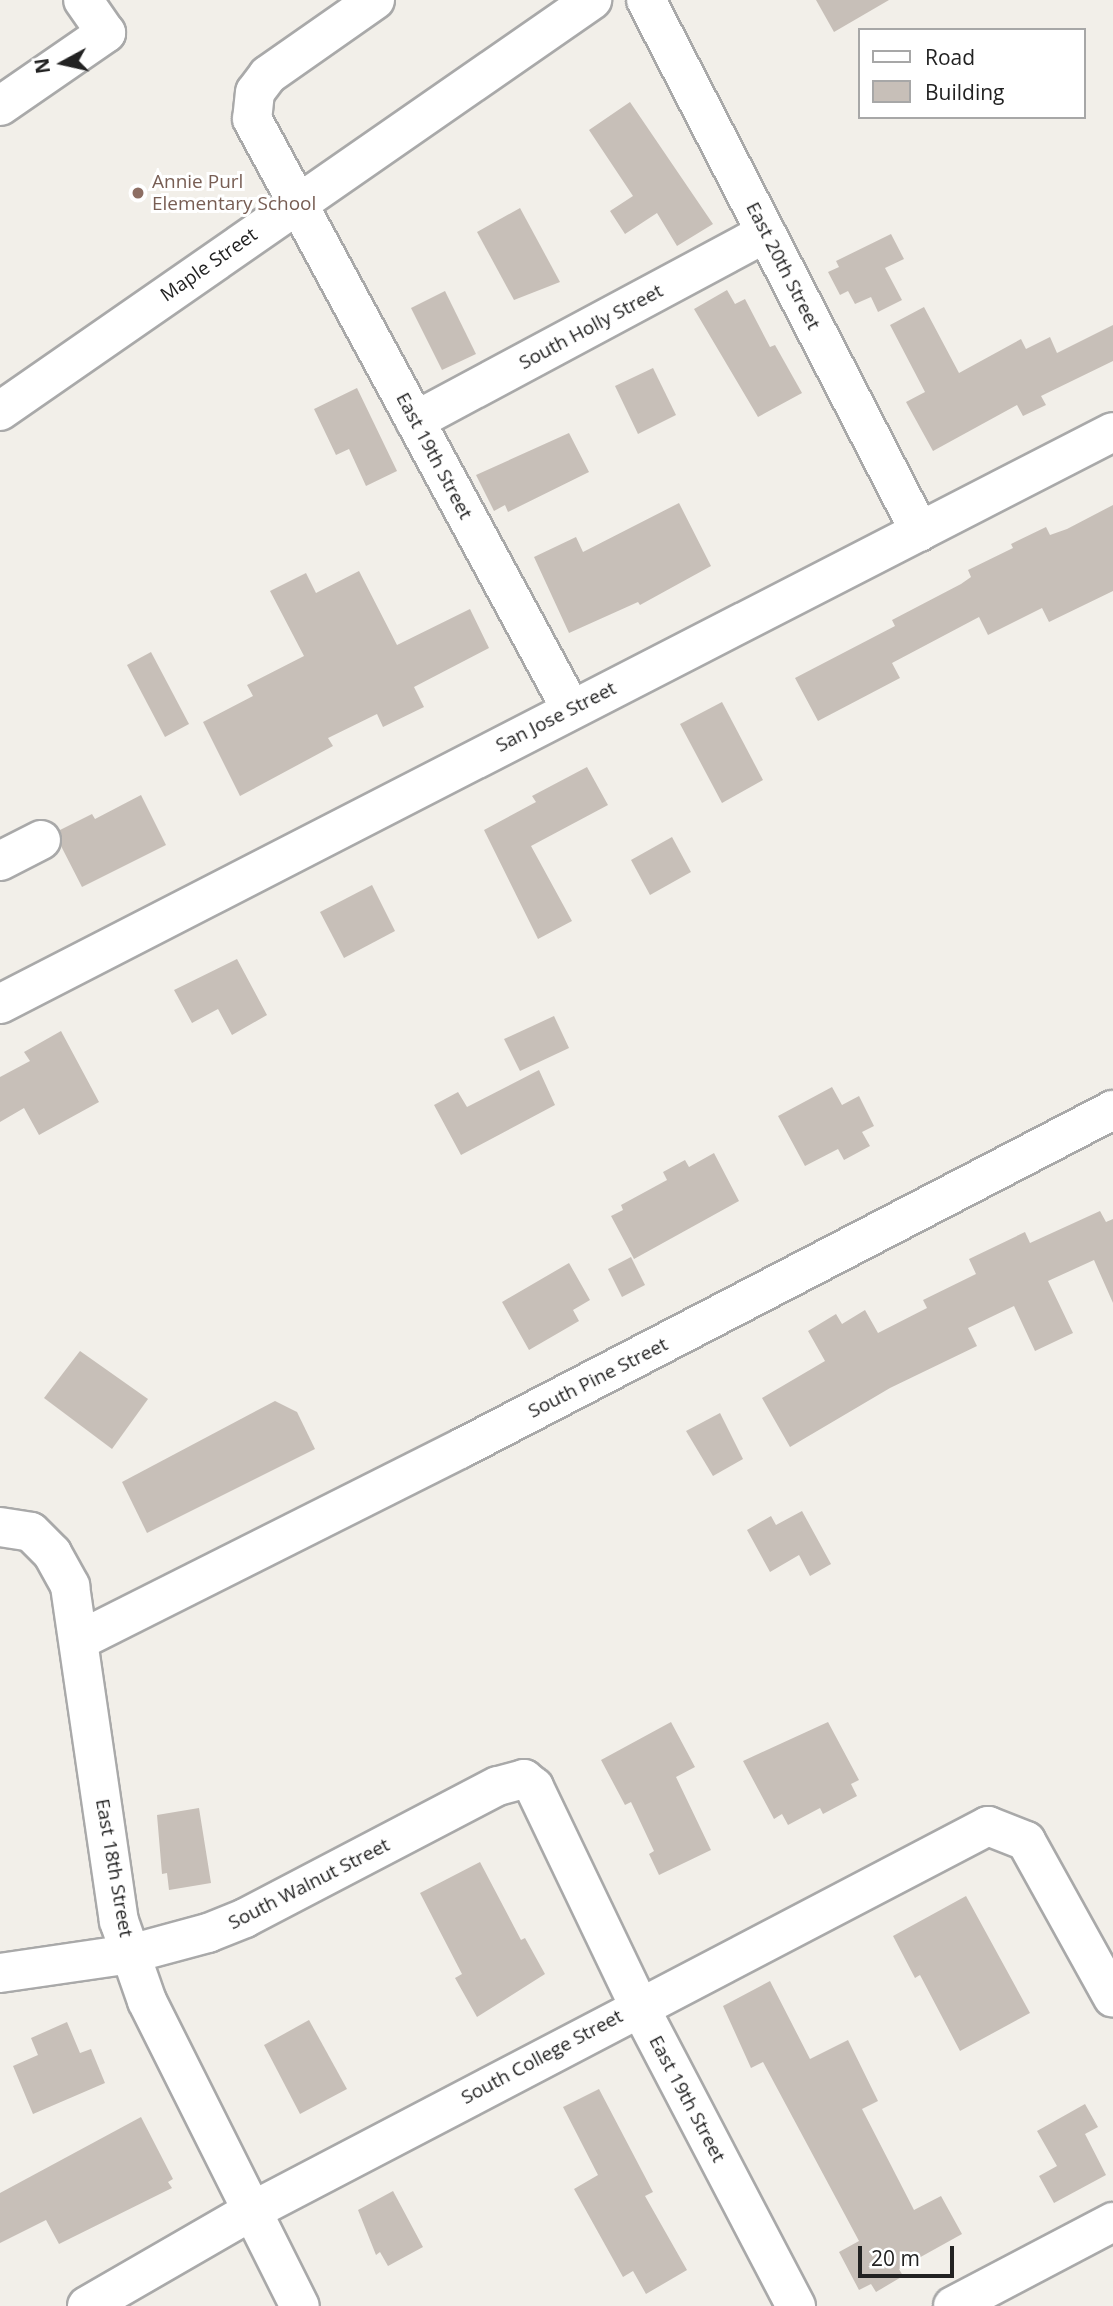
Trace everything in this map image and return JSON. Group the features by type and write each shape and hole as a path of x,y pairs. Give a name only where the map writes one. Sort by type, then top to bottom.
{"street":[{"path":"0,106 106,33 83,0"},
{"name":"East 19th Street","path":"375,0 268,75 255,92 252,119 300,201 571,709"},
{"name":"Maple Street","path":"0,411 593,0"},
{"name":"East 20th Street","path":"646,0 920,532"},
{"name":"South Holly Street","path":"415,421 766,233"},
{"name":"San Jose Street","path":"0,1004 1113,432"},
{"path":"0,861 41,840"},
{"name":"South Pine Street","path":"80,1640 460,1449 1113,1110"},
{"name":"East 18th Street","path":"15,1530 52,1553 70,1586 119,1921 147,2001 250,2212 300,2306"},
{"name":"East 19th Street","path":"524,1779 534,1787 639,2006 796,2306"},
{"name":"South Walnut Street","path":"0,1973 130,1954 246,1918 498,1786 524,1779"},
{"name":"South College Street","path":"87,2306 250,2212 959,1838 988,1826 1004,1829 1026,1841 1113,1998"},
{"path":"953,2306 1113,2222"}],"building":[{"path":"816,0 889,0 834,32"},
{"path":"630,102 713,224 677,246 657,213 625,234 610,211 633,196 589,130"},
{"path":"520,208 560,282 514,300 477,232"},
{"path":"891,234 904,259 885,268 902,300 878,312 871,297 855,304 848,291 840,295 828,272 839,267 836,261"},
{"path":"727,290 735,304 745,299 770,347 775,345 802,393 758,417 694,309"},
{"path":"445,291 476,354 442,370 411,308"},
{"path":"924,307 959,373 1021,339 1026,349 1050,337 1057,353 1113,325 1113,361 1041,396 1046,405 1023,416 1017,405 933,451 906,402 925,392 890,325"},
{"path":"653,368 676,415 638,434 615,386"},
{"path":"357,388 397,471 366,486 349,449 336,455 314,409"},
{"path":"569,433 589,472 508,512 505,505 494,511 476,475"},
{"path":"679,503 711,566 640,605 638,602 569,633 534,557 576,537 583,552"},
{"path":"1113,505 1113,591 1049,622 1042,608 988,635 979,617 892,663 900,678 818,721 795,678 895,626 892,620 961,584 971,577 968,570 1013,548 1011,544 1046,527 1050,535 1067,529"},
{"path":"359,571 397,645 470,609 489,648 414,687 424,707 383,727 377,714 328,738 333,746 240,796 203,722 253,696 247,685 304,656 270,591 306,573 316,593"},
{"path":"151,652 189,724 165,737 127,665"},
{"path":"722,702 763,780 722,803 680,724"},
{"path":"587,767 608,805 531,846 572,921 538,939 484,830 536,802 532,796"},
{"path":"141,795 166,845 82,887 61,846 60,830 92,814 95,819"},
{"path":"672,837 691,872 650,895 631,860"},
{"path":"372,885 395,931 344,958 320,912"},
{"path":"237,959 267,1015 232,1035 218,1009 192,1023 174,990"},
{"path":"554,1016 569,1048 520,1071 504,1039"},
{"path":"61,1031 99,1102 39,1135 24,1108 0,1122 0,1077 30,1061 24,1052"},
{"path":"539,1070 555,1105 461,1155 434,1105 458,1092 467,1107"},
{"path":"832,1087 842,1105 859,1096 874,1126 862,1132 870,1146 844,1160 838,1149 805,1166 778,1116"},
{"path":"714,1153 739,1201 634,1259 611,1216 623,1210 621,1205 667,1180 663,1172 685,1160 689,1167"},
{"path":"1100,1211 1106,1222 1113,1219 1113,1303 1094,1260 1048,1281 1073,1333 1035,1351 1014,1306 968,1328 977,1346 890,1388 790,1447 762,1398 825,1361 808,1331 836,1314 842,1324 865,1310 878,1333 927,1308 923,1300 976,1274 969,1259 1025,1232 1030,1243"},
{"path":"631,1257 645,1285 622,1297 608,1269"},
{"path":"569,1263 590,1300 573,1310 579,1321 529,1350 502,1302"},
{"path":"80,1351 148,1399 112,1449 44,1398"},
{"path":"275,1401 297,1412 315,1449 147,1533 122,1482"},
{"path":"720,1413 743,1459 713,1476 686,1431"},
{"path":"802,1511 831,1564 810,1576 799,1555 770,1572 747,1530 771,1516 776,1525"},
{"path":"671,1722 695,1767 676,1777 711,1850 659,1875 649,1854 654,1851 631,1802 625,1805 601,1760"},
{"path":"828,1722 859,1780 851,1784 857,1796 823,1814 820,1808 788,1825 782,1814 774,1819 743,1761"},
{"path":"199,1808 211,1883 169,1890 167,1873 162,1874 157,1815"},
{"path":"480,1862 521,1940 525,1938 545,1974 477,2017 455,1978 462,1974 420,1893"},
{"path":"966,1896 1030,2013 960,2051 920,1975 915,1978 893,1936"},
{"path":"770,1981 810,2059 848,2040 878,2101 862,2109 914,2210 941,2196 962,2234 899,2269 903,2276 876,2292 871,2284 859,2290 839,2252 859,2241 763,2062 751,2068 723,2006"},
{"path":"309,2020 347,2089 300,2114 264,2045"},
{"path":"67,2022 80,2053 91,2049 105,2083 33,2114 13,2066 38,2055 31,2038"},
{"path":"599,2089 653,2192 645,2196 687,2270 646,2294 633,2271 623,2277 574,2189 598,2175 563,2107"},
{"path":"1085,2104 1098,2127 1085,2134 1106,2175 1054,2203 1039,2176 1057,2166 1037,2131"},
{"path":"141,2117 173,2179 168,2182 172,2188 59,2244 46,2220 0,2243 0,2193"},
{"path":"393,2191 423,2247 388,2266 380,2252 376,2255 358,2210"}],"place":[{"name":"Annie Purl Elementary School","path":"138,193"}]}
